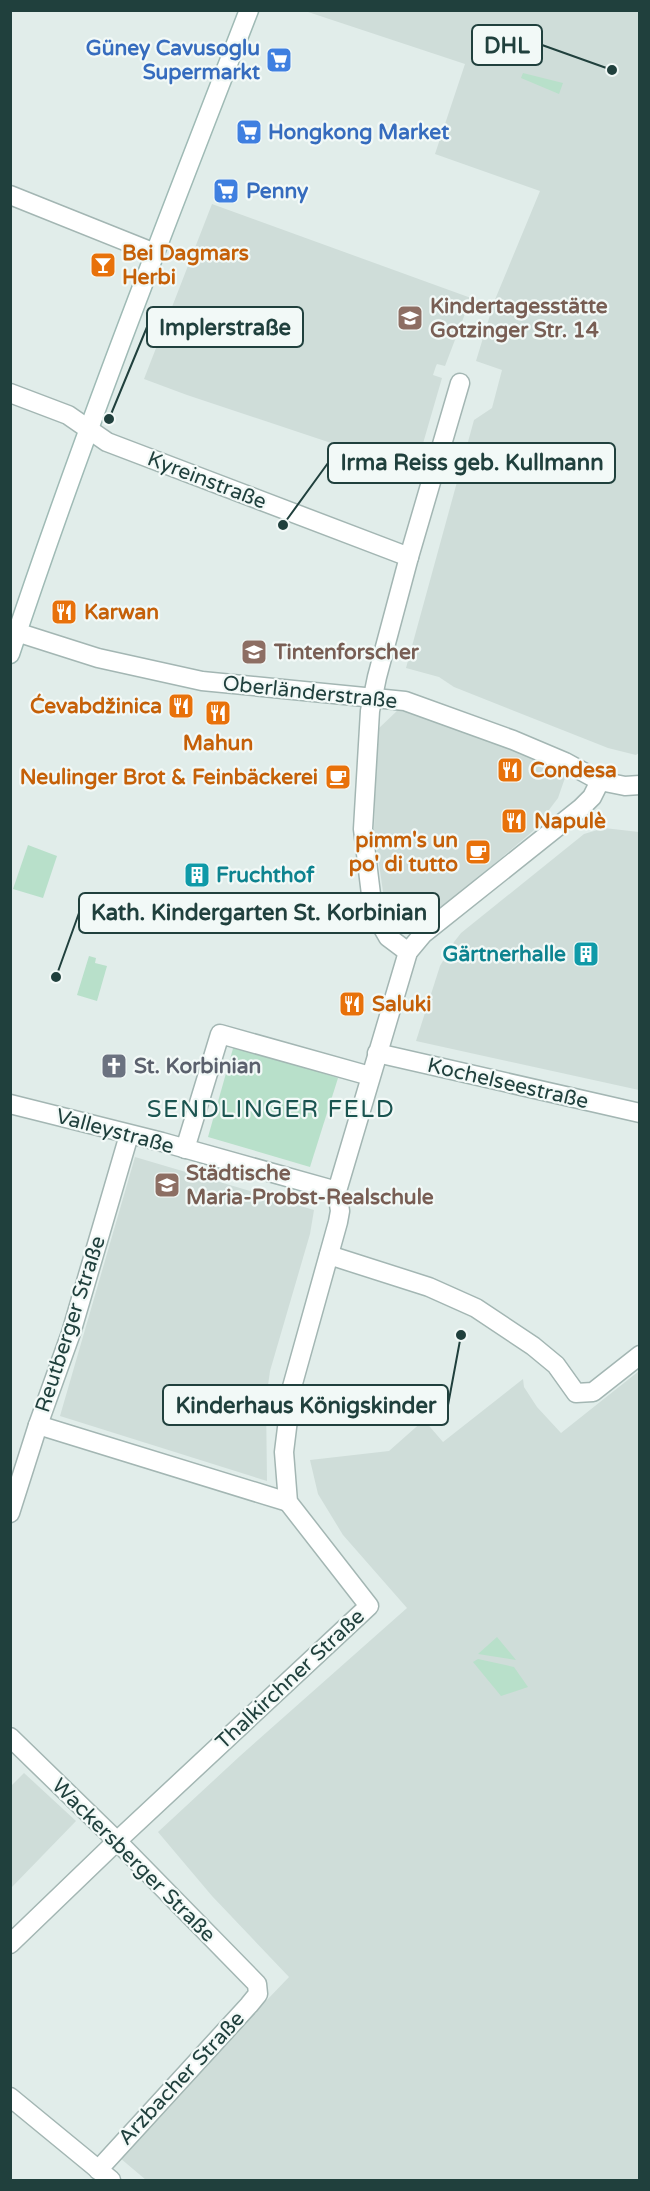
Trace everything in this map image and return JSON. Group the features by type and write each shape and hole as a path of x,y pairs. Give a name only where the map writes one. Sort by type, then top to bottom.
{"street":[{"path":"10,654 14,632 48,539 249,10"},
{"path":"10,195 155,254"},
{"path":"408,952 388,937 373,911 363,829 372,697 409,557 460,383"},
{"name":"Kyreinstraße","path":"10,393 68,415 107,442 409,557"},
{"name":"Oberländerstraße","path":"14,632 98,658 202,681 405,701 513,740 578,768 600,781"},
{"path":"38,1425 288,1502 284,1452 292,1387 340,1211 337,1191 408,952 423,934 581,808 592,797 600,781 626,786 639,785"},
{"path":"185,1149 220,1034 370,1076"},
{"name":"Kochelseestraße","path":"377,1053 639,1113"},
{"name":"Valleystraße","path":"10,1104 337,1191"},
{"name":"Reutberger Straße","path":"10,1513 70,1333 129,1135"},
{"path":"329,1255 429,1287 476,1308 533,1346 556,1365 576,1393 592,1392 639,1355"},
{"name":"Thalkirchner Straße","path":"10,1944 369,1606 288,1502"},
{"name":"Wackersberger Straße","path":"10,1737 117,1841 257,1984"},
{"name":"Arzbacher Straße","path":"104,2175 258,1994 257,1984"},
{"path":"10,2097 104,2175"}],"shaded area":[{"path":"305,11 639,11 640,752 636,755 608,748 454,687 439,677 406,668 474,420 492,408 502,370 476,361 494,302 540,191 435,154 465,64"},
{"path":"212,204 471,298 445,366 437,364 433,375 442,378 415,471 144,379"},
{"path":"399,709 453,727 567,772 558,798 533,831 427,921 385,905 374,830 377,730"},
{"path":"604,828 639,832 639,1090 416,1041 440,966 461,933 584,834"},
{"path":"135,1157 314,1210 310,1234 270,1371 266,1400 267,1481 60,1416"},
{"path":"639,1371 639,2180 146,2180 120,2158 158,2114 289,1977 212,1896 158,1832 407,1608 343,1535 318,1494 310,1460 389,1451 424,1420 443,1442 523,1379 524,1387 537,1407 561,1433"},
{"path":"24,1773 76,1821 11,1888 10,1787"}],"green space":[{"path":"523,73 563,83 559,94 521,78"},
{"path":"28,845 57,856 43,898 13,889"},
{"path":"89,956 96,958 95,963 107,966 97,1001 77,995"},
{"path":"234,1045 338,1078 310,1167 208,1137"},
{"path":"497,1637 516,1660 478,1654"},
{"path":"478,1659 514,1667 528,1687 501,1696 473,1662"}],"place":[{"name":"Güney Cavusoglu Supermarkt","path":"279,60"},
{"name":"DHL","path":"612,70"},
{"name":"Hongkong Market","path":"249,132"},
{"name":"Penny","path":"226,191"},
{"name":"Bei Dagmars Herbi","path":"103,265"},
{"name":"Kindertagesstätte Gotzinger Str. 14","path":"410,318"},
{"name":"Implerstraße","path":"109,419"},
{"name":"Irma Reiss geb. Kullmann","path":"283,525"},
{"name":"Karwan","path":"64,612"},
{"name":"Tintenforscher","path":"254,652"},
{"name":"Ćevabdžinica","path":"181,706"},
{"name":"Mahun","path":"218,713"},
{"name":"Condesa","path":"510,770"},
{"name":"Neulinger Brot & Feinbäckerei","path":"338,777"},
{"name":"Napulè","path":"514,821"},
{"name":"pimm's un po' di tutto","path":"478,852"},
{"name":"Fruchthof","path":"197,875"},
{"name":"Gärtnerhalle","path":"586,954"},
{"name":"Kath. Kindergarten St. Korbinian","path":"56,977"},
{"name":"Saluki","path":"352,1004"},
{"name":"St. Korbinian","path":"114,1066"},
{"name":"Städtische Maria-Probst-Realschule","path":"167,1185"},
{"name":"Kinderhaus Königskinder","path":"461,1335"}],"district":[{"name":"SENDLINGER FELD","path":"271,1109"}]}
